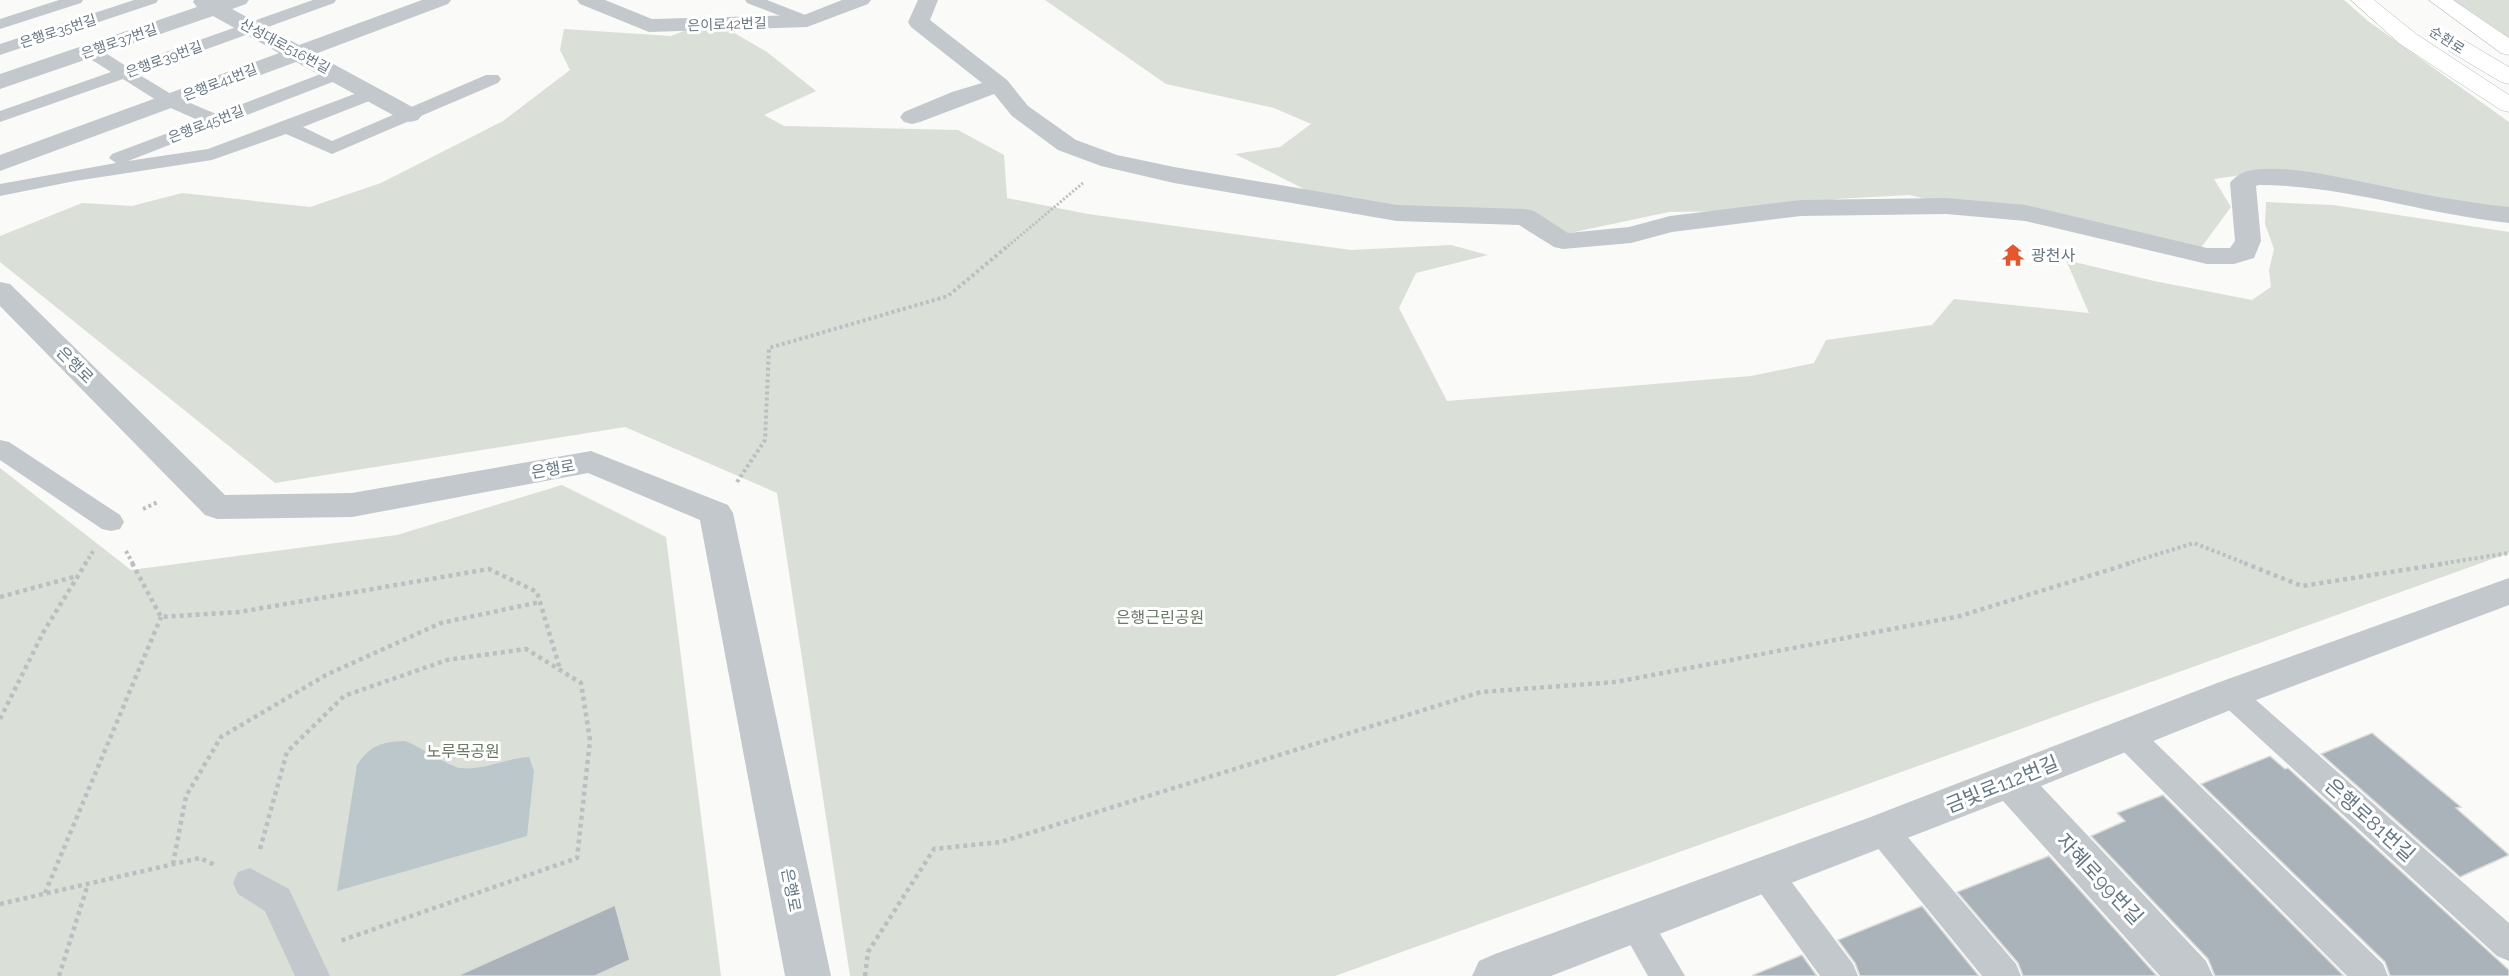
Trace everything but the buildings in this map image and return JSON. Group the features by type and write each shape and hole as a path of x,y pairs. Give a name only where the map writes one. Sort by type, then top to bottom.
{"main road":[{"path":"2361,0 2408,39 2509,105"},
{"name":"순환로","path":"2388,0 2411,17 2509,77"},
{"name":"순환로","path":"2439,0 2509,48"},
{"path":"2470,0 2489,10"}],"street":[{"name":"은행로37번길","path":"0,82 90,51 207,4 239,0"},
{"name":"은행로41번길","path":"0,165 441,0"},
{"name":"은이로42번길","path":"595,1 649,26 807,21 861,0"},
{"path":"928,0 919,22 999,85 1020,111 1067,145 1110,161 1174,175 1397,213 1525,217 1563,241 1631,234 1670,224 1801,208 1946,206 2026,213 2206,256 2234,256 2244,252 2248,241 2243,183 2254,177 2286,177 2340,185 2462,210 2509,215"},
{"name":"산성대로516번길","path":"207,4 410,115"},
{"path":"912,117 960,97 999,85"},
{"name":"은행로","path":"0,290 217,507 352,505 591,462 716,513 808,976"},
{"name":"금빛로112번길","path":"1508,974 1635,923 1883,831 2230,694 2509,591"},
{"name":"자혜로99번길","path":"2010,781 2190,976"}],"lane":[{"path":"2,21 75,0"},
{"name":"은행로35번길","path":"0,50 150,0"},
{"name":"은행로39번길","path":"0,117 328,0"},
{"path":"753,0 807,21"},
{"path":"2,21 37,38 63,60"},
{"path":"90,51 170,101 216,121"},
{"name":"은행로45번길","path":"75,175 337,74"},
{"path":"287,128 332,148 492,79"},
{"name":"은행로45번길","path":"0,190 75,175 212,154 287,128 371,94"},
{"path":"0,448 111,522"},
{"name":"은행로81번길","path":"2230,694 2509,945"},
{"path":"2127,735 2371,976"},
{"path":"1883,831 2004,976"},
{"path":"1766,874 1842,976"},
{"path":"250,883 277,900 307,965"},
{"path":"1635,923 1668,976"}],"path":[{"path":"716,513 765,440 769,348 948,296 1110,161"},
{"path":"0,718 44,631 111,522 195,487"},
{"path":"45,893 160,617 111,522"},
{"path":"865,976 868,952 934,849 1001,842 1481,692 1616,682 1960,616 2194,543 2302,586 2509,553"},
{"path":"160,617 239,612 489,569 537,592 561,670"},
{"path":"0,597 78,576"},
{"path":"173,864 186,796 221,737 326,675 441,623 540,602"},
{"path":"0,904 200,858 238,874 250,883 287,752 344,696 447,660 526,649 581,683 590,740 578,858 307,965"},
{"path":"59,976 88,884"}],"green space":[{"path":"1045,0 2344,0 2368,21 2509,122 2509,213 2256,173 2214,179 2231,207 2197,253 2038,224 1909,195 1836,199 1801,210 1669,212 1541,239 1516,218 1436,213 1353,214 1235,154 1280,147 1311,124 1274,108 1166,84"},
{"path":"2429,0 2509,0 2509,47"},
{"name":"은행근린공원","path":"712,20 767,52 816,91 764,115 784,126 958,130 1004,155 1007,198 1088,214 1351,250 1451,245 1488,255 1416,273 1399,308 1447,401 1751,376 1814,363 1826,340 1932,325 1954,299 2089,313 2066,260 2154,281 2252,300 2271,287 2269,270 2274,249 2265,224 2266,202 2333,205 2509,232 2509,553 1335,976 850,976 777,493 625,427 275,483 0,262 0,236 82,203 132,206 182,193 310,207 381,183 503,121 570,70 560,50 564,29 671,36"},
{"name":"노루목공원","path":"0,468 131,570 397,535 562,485 666,537 721,976 0,976"}],"shaded area":[{"path":"405,741 460,768 478,768 529,757 534,771 527,836 337,891 357,765 367,753 377,746 389,742"}],"place":[{"name":"광천사","path":"2013,255"}]}
